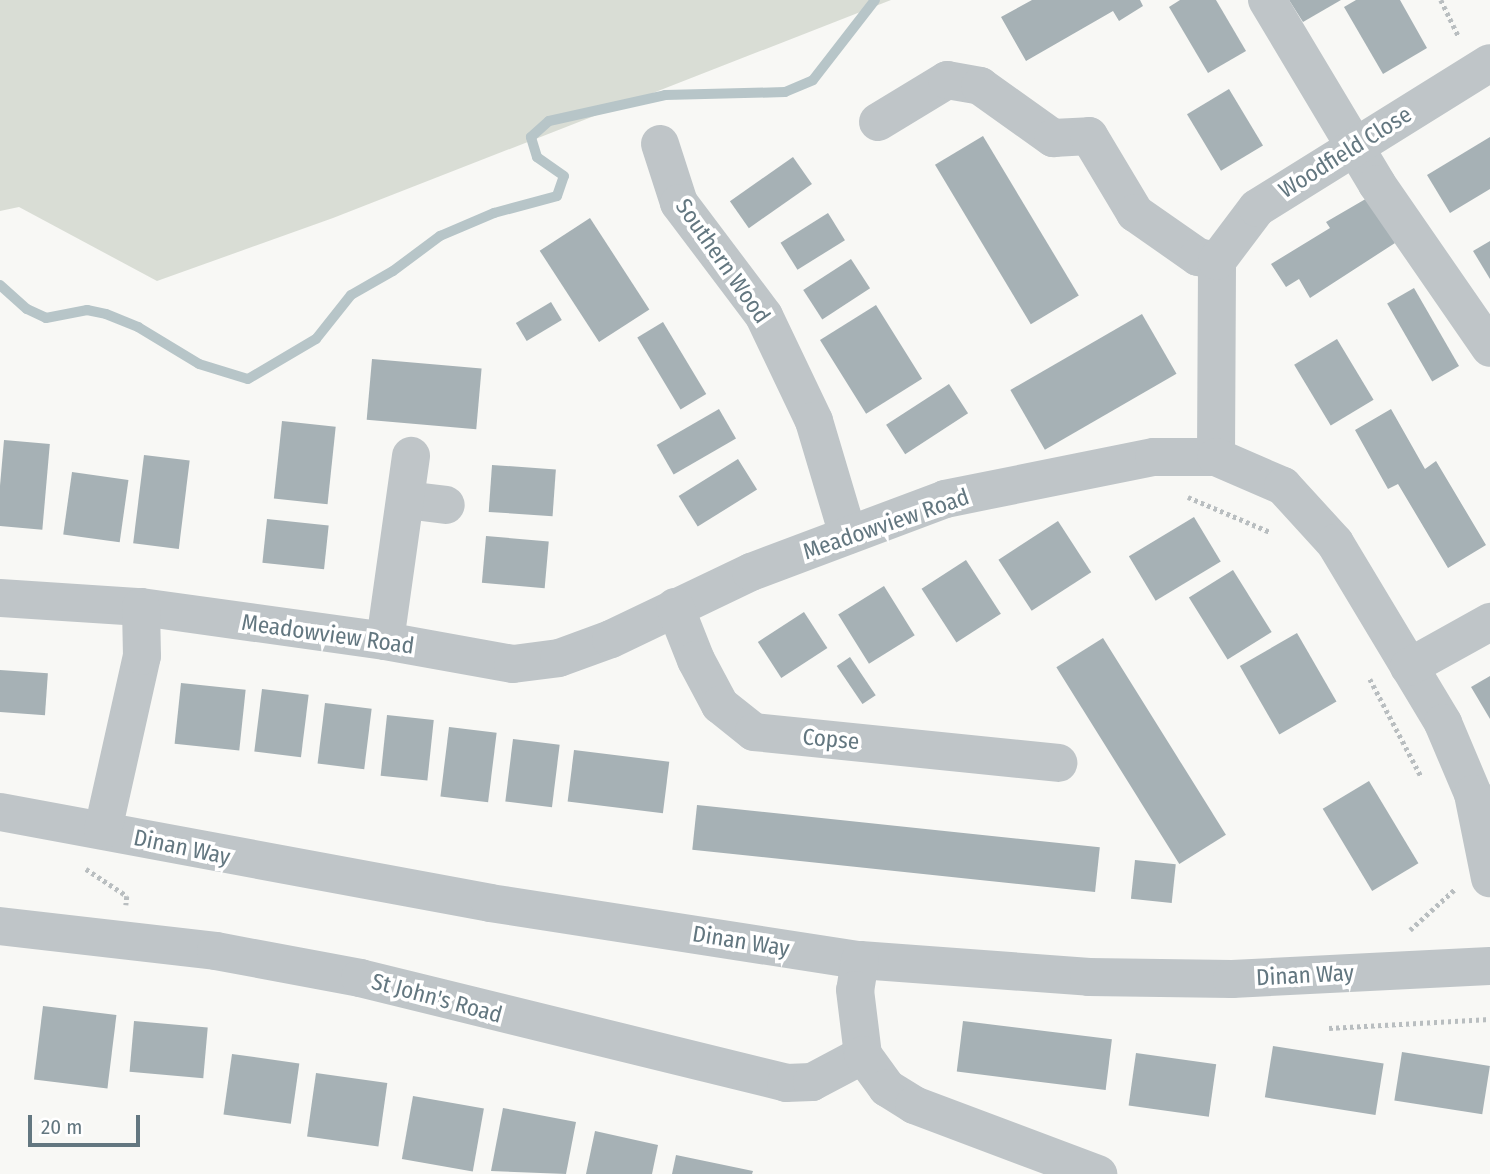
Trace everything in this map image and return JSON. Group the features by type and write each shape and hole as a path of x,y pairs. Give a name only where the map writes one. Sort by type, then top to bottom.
{"street":[{"path":"1267,0 1354,145 1490,348"},
{"name":"Woodfield Close","path":"1217,261 1257,208 1354,145 1490,63"},
{"path":"878,122 947,80 979,86 1052,138 1089,136 1135,213 1198,257 1217,261 1216,457"},
{"name":"Southern Wood","path":"660,144 679,203 764,316 814,421 848,535"},
{"path":"385,641 411,456"},
{"name":"Meadowview Road","path":"0,597 141,607 385,641 513,664 559,658 848,535 945,499 1154,457 1216,457 1283,486 1335,542 1443,723 1473,794 1490,877"},
{"path":"406,500 446,505"},
{"path":"103,830 142,656 141,607"},
{"name":"Copse","path":"676,607 696,660 720,705 754,732 1058,764"},
{"path":"1409,667 1490,622"},
{"name":"Dinan Way","path":"0,812 490,903 860,960 1089,977 1232,979 1490,966"},
{"name":"St John's Road","path":"0,926 216,951 360,978 786,1083 812,1082 863,1055"},
{"path":"860,960 855,990 863,1055 887,1088 914,1105 1098,1174"}],"path":[{"path":"1154,457 1152,489 1227,511 1279,540"},
{"path":"1369,672 1370,687 1426,785"},
{"path":"82,866 127,896 123,940"},
{"path":"1408,932 1467,878 1490,877"},
{"path":"1329,1028 1490,1019"}],"shaded area":[{"path":"0,0 891,0 333,218 157,281 19,207 0,211"}],"building":[{"path":"1032,0 1140,0 1143,6 1119,21 1113,11 1026,61 1001,17"},
{"path":"1180,0 1216,0 1246,51 1208,73 1169,7"},
{"path":"1289,0 1341,0 1303,22"},
{"path":"1356,0 1400,0 1427,48 1383,74 1344,7"},
{"path":"1229,89 1263,146 1221,171 1187,114"},
{"path":"983,136 1079,295 1031,324 935,165"},
{"path":"1490,137 1490,189 1450,213 1427,175"},
{"path":"793,157 812,184 749,228 730,201"},
{"path":"1369,197 1395,243 1310,298 1299,279 1286,287 1271,264 1330,228 1326,222"},
{"path":"828,213 845,240 797,270 781,243"},
{"path":"590,218 649,309 599,342 540,251"},
{"path":"1490,241 1490,279 1473,251"},
{"path":"851,259 870,288 822,319 803,290"},
{"path":"1414,288 1459,366 1432,381 1387,304"},
{"path":"551,302 562,320 527,341 516,323"},
{"path":"876,305 922,379 866,414 820,340"},
{"path":"1142,314 1176,374 1045,450 1010,390"},
{"path":"663,322 706,394 681,409 637,337"},
{"path":"1337,339 1374,400 1331,426 1294,365"},
{"path":"372,359 482,369 476,429 367,420"},
{"path":"949,384 968,413 905,454 886,425"},
{"path":"719,409 736,438 674,474 657,445"},
{"path":"1391,409 1425,469 1436,461 1486,545 1448,568 1398,484 1388,489 1355,430"},
{"path":"282,421 336,427 328,504 274,499"},
{"path":"4,440 50,444 42,530 0,526"},
{"path":"144,455 190,461 179,549 133,543"},
{"path":"738,459 757,490 698,527 679,496"},
{"path":"492,465 556,469 553,516 489,512"},
{"path":"72,472 128,480 120,542 63,534"},
{"path":"1194,517 1221,562 1156,601 1129,556"},
{"path":"267,519 329,525 324,569 262,563"},
{"path":"1058,521 1091,572 1032,611 998,560"},
{"path":"486,536 549,541 545,588 482,583"},
{"path":"966,560 1001,614 956,643 922,589"},
{"path":"1233,570 1272,632 1228,659 1189,598"},
{"path":"884,586 915,635 869,664 838,615"},
{"path":"804,612 827,648 781,678 758,642"},
{"path":"1297,633 1336,701 1279,734 1240,666"},
{"path":"1103,638 1226,835 1179,864 1056,667"},
{"path":"850,657 876,695 862,704 837,666"},
{"path":"0,670 48,673 45,715 0,712"},
{"path":"1490,676 1490,719 1471,687"},
{"path":"181,683 246,690 239,750 175,744"},
{"path":"262,689 309,695 301,757 254,752"},
{"path":"325,703 372,709 364,769 318,764"},
{"path":"387,715 434,720 427,781 381,776"},
{"path":"449,727 497,733 488,802 440,796"},
{"path":"513,739 560,745 552,807 505,802"},
{"path":"574,750 669,762 663,813 568,802"},
{"path":"1369,781 1418,863 1372,891 1323,809"},
{"path":"697,805 1100,847 1095,892 692,850"},
{"path":"1135,860 1176,864 1172,903 1131,899"},
{"path":"43,1006 116,1015 107,1088 34,1079"},
{"path":"134,1021 208,1027 203,1078 130,1072"},
{"path":"963,1021 1112,1039 1106,1090 957,1072"},
{"path":"1273,1046 1384,1064 1375,1115 1265,1097"},
{"path":"1402,1052 1490,1066 1482,1114 1394,1100"},
{"path":"1136,1053 1216,1064 1209,1117 1129,1105"},
{"path":"232,1054 299,1063 291,1124 224,1114"},
{"path":"316,1073 387,1083 378,1146 307,1136"},
{"path":"413,1096 484,1109 473,1172 402,1159"},
{"path":"503,1108 576,1122 566,1174 491,1171"},
{"path":"595,1131 658,1145 652,1174 586,1174"},
{"path":"676,1155 753,1171 752,1174 672,1174"}],"waterway":[{"path":"0,285 27,309 46,318 87,310 106,314 138,327 199,364 248,379 316,339 351,295 393,271 440,236 494,213 557,196 564,176 537,157 531,137 549,121 665,95 785,92 813,80 875,0"}]}
